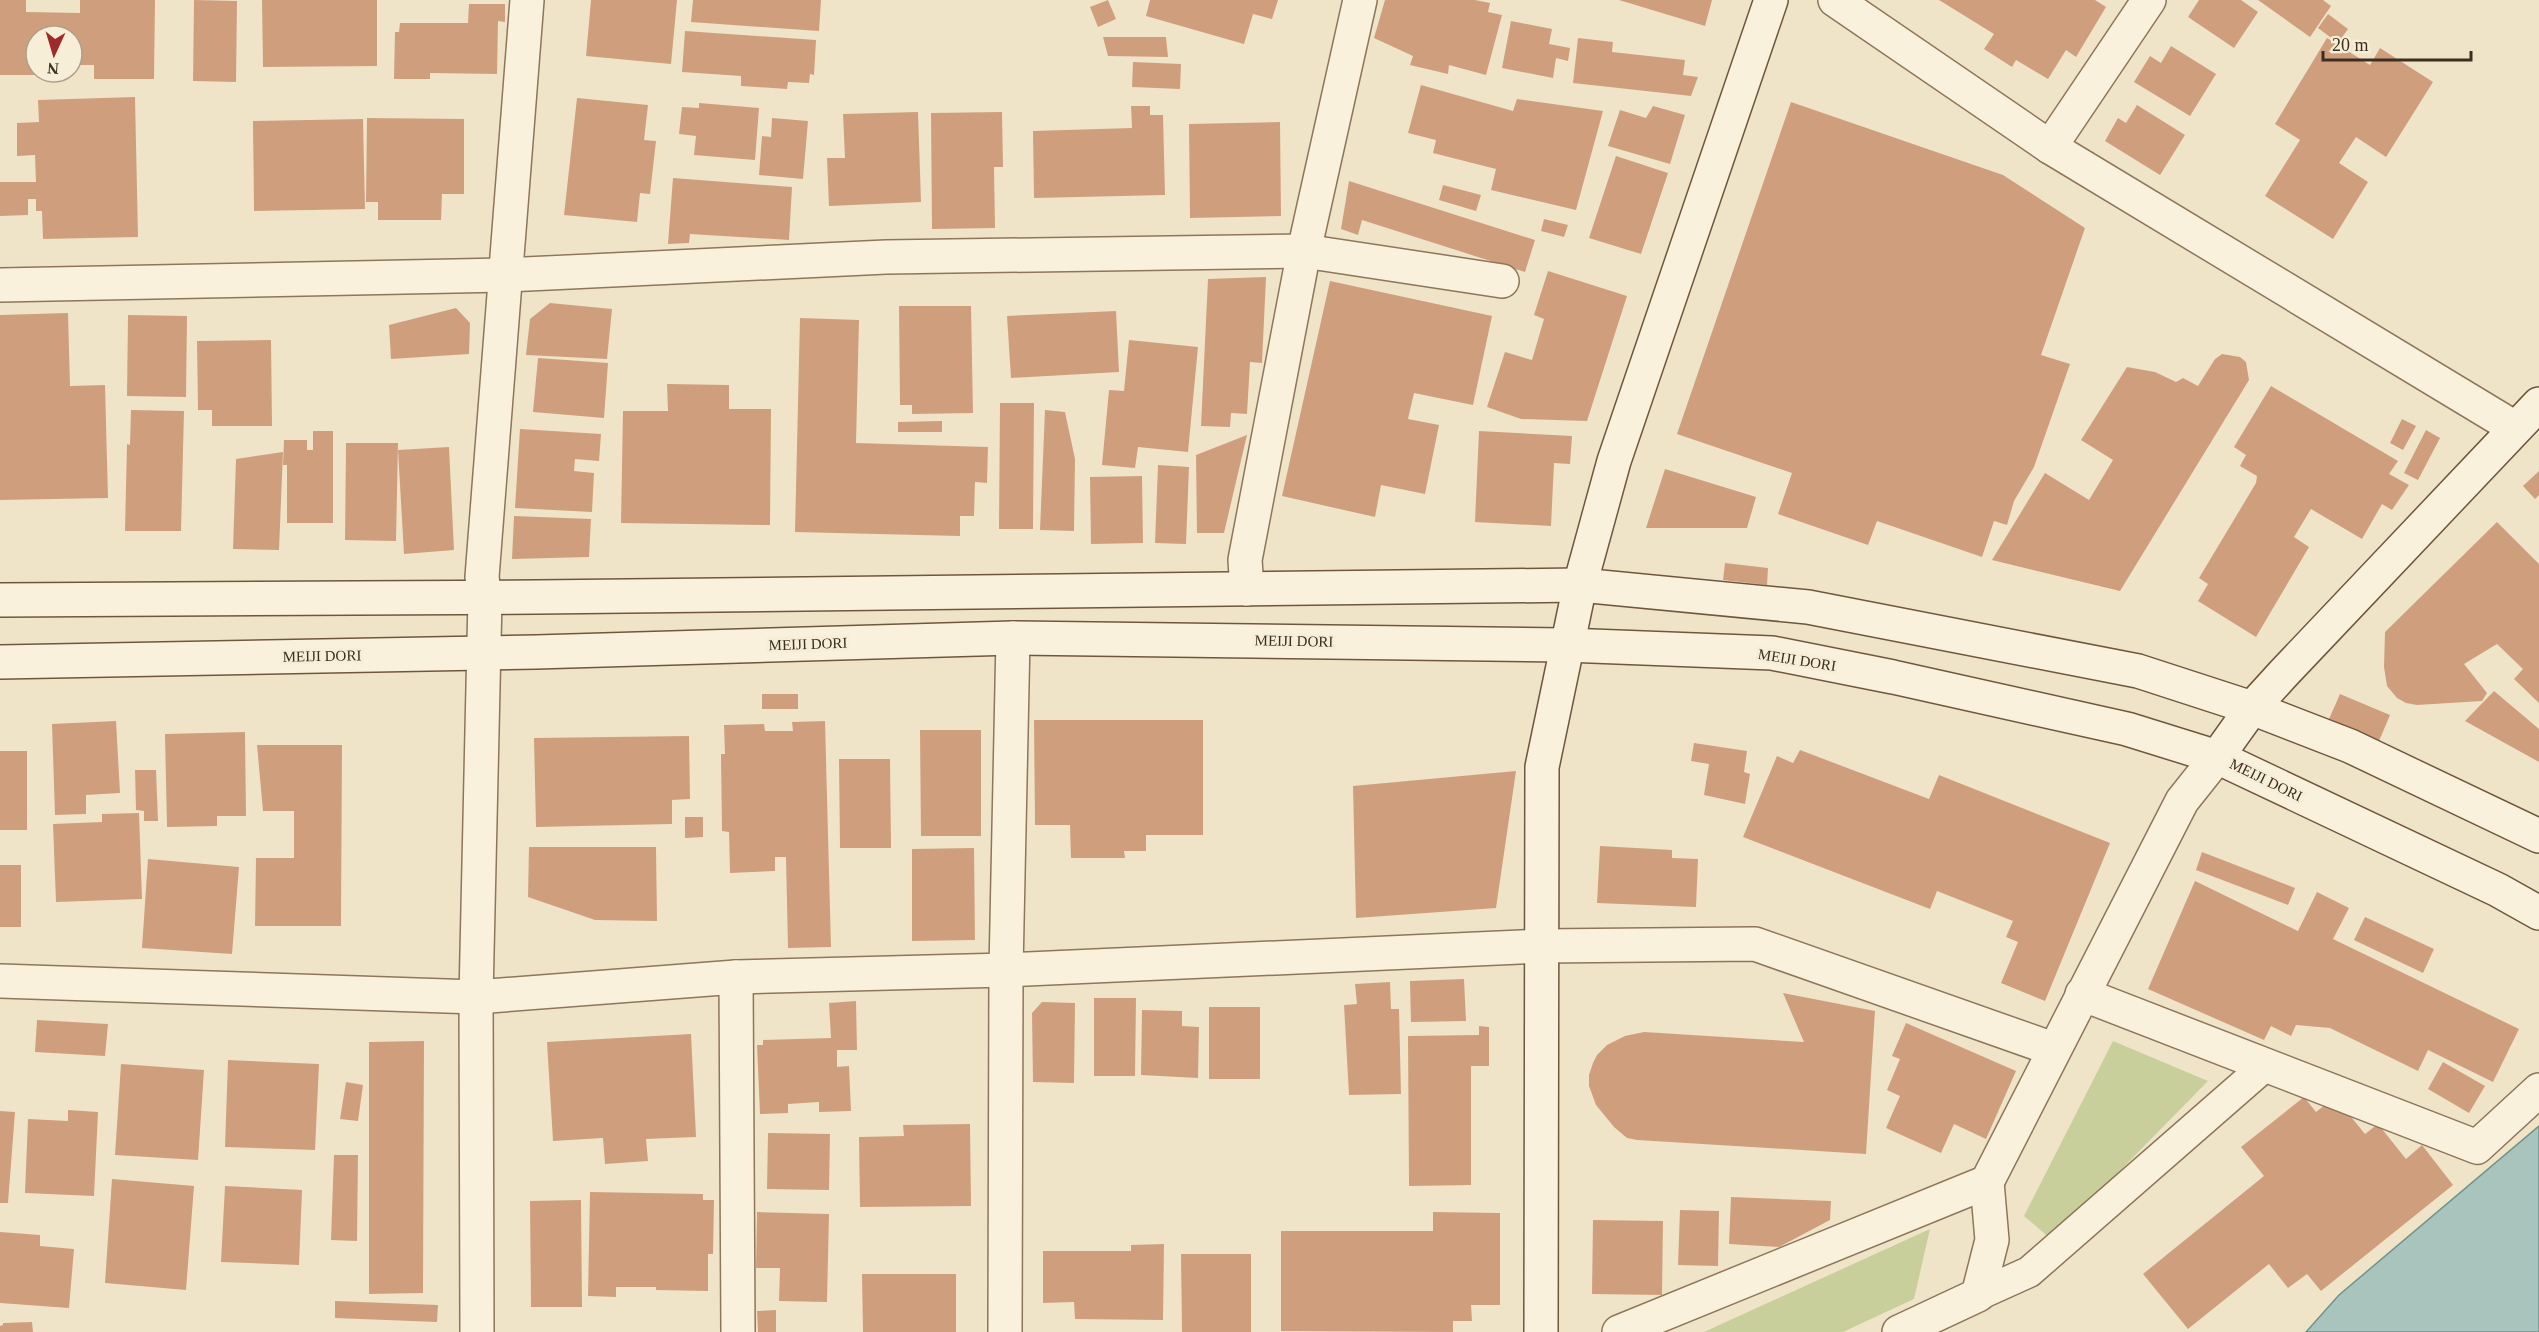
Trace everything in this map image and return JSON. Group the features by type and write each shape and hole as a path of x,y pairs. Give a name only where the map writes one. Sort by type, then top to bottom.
{"street":[{"path":"477,1332 476,997 485,598 482,577 527,0"},
{"path":"1247,589 1245,560 1304,251 1360,0"},
{"path":"1541,1332 1542,767 1580,585 1614,461 1771,0"},
{"path":"1834,0 2050,147 2515,428"},
{"path":"2050,147 2149,0"},
{"path":"0,285 506,275 886,257 1304,251 1502,281"},
{"path":"1899,1332 1978,1295 1992,1240 1987,1182 2182,801 2252,708 2539,404"},
{"path":"0,600 485,598 1580,585 1808,607 1962,635 2138,671 2252,708 2350,746 2539,836"},
{"path":"1005,1332 1006,970 1013,638"},
{"name":"MEIJI DORI","path":"0,662 483,653 1013,638 1566,645 1772,653 1893,676 2127,729 2217,757 2498,890 2539,913"},
{"path":"0,981 476,997 736,977 1006,970 1541,946 1755,944 2053,1050"},
{"path":"736,977 738,1332"},
{"path":"2082,994 2477,1148 2539,1090"},
{"path":"1619,1332 1987,1182"}],"lane":[{"path":"1978,1295 2029,1272 2266,1065"}],"green space":[{"path":"2113,1041 2208,1081 2052,1240 2024,1216"},
{"path":"1930,1229 1914,1299 1843,1332 1704,1332"}],"water":[{"path":"2539,1126 2539,1332 2306,1332 2339,1295"}],"building":[{"path":"0,0 26,0 26,12 80,13 80,0 155,0 154,79 94,79 94,65 84,65 84,24 24,24 24,75 0,75"},
{"path":"194,0 237,1 236,82 193,81"},
{"path":"262,0 377,0 377,66 263,67"},
{"path":"591,0 677,0 671,64 586,56"},
{"path":"693,0 821,0 819,31 691,22"},
{"path":"1108,0 1116,19 1098,27 1090,7"},
{"path":"1150,0 1278,0 1272,19 1253,14 1244,44 1146,16"},
{"path":"1385,0 1475,0 1490,3 1488,12 1502,15 1486,75 1449,65 1448,74 1410,65 1413,56 1374,38"},
{"path":"1619,0 1712,0 1705,26"},
{"path":"1939,0 2095,0 2106,7 2076,57 2066,50 2048,79 2016,60 2012,67 1984,49 1994,34"},
{"path":"2199,0 2241,0 2258,12 2234,48 2188,17"},
{"path":"2258,0 2323,0 2331,6 2310,37"},
{"path":"469,4 505,4 505,22 498,21 497,74 430,73 430,79 394,79 395,32 399,32 400,23 468,23"},
{"path":"2328,14 2348,29 2338,43 2318,28"},
{"path":"1511,21 1552,29 1549,44 1570,48 1568,61 1556,58 1553,78 1502,68"},
{"path":"685,31 816,40 814,75 810,74 809,83 788,82 787,89 741,86 741,76 682,72"},
{"path":"1103,37 1166,37 1168,57 1108,56"},
{"path":"1578,38 1613,42 1612,52 1685,60 1683,75 1698,77 1691,96 1573,83"},
{"path":"2327,38 2370,65 2380,48 2433,82 2386,157 2356,137 2339,163 2368,182 2333,239 2265,196 2300,140 2275,124"},
{"path":"2171,46 2216,74 2190,116 2134,82 2150,56 2161,63"},
{"path":"1133,62 1181,64 1180,89 1132,87"},
{"path":"1421,85 1513,111 1517,99 1603,111 1576,210 1491,190 1496,169 1433,153 1436,140 1408,133"},
{"path":"135,97 138,237 43,239 42,211 36,211 36,199 28,199 28,215 0,216 0,182 36,182 35,155 17,156 17,123 39,122 38,100"},
{"path":"577,98 648,105 644,140 656,141 650,194 640,193 637,222 564,215"},
{"path":"1791,102 2003,175 2085,228 2041,355 2070,364 2034,467 2014,501 2007,525 1994,521 1982,557 1877,521 1868,545 1778,514 1792,473 1677,434"},
{"path":"699,103 759,108 755,160 694,155 696,136 679,134 682,107 699,108"},
{"path":"2137,105 2185,135 2160,175 2105,141 2118,118 2126,123"},
{"path":"1131,106 1150,106 1150,115 1163,115 1165,195 1034,198 1033,131 1132,128"},
{"path":"1653,106 1685,115 1670,164 1608,146 1620,110 1646,118"},
{"path":"918,112 921,202 829,206 827,158 845,158 843,114"},
{"path":"1002,112 1003,167 994,167 995,228 932,229 931,113"},
{"path":"367,118 464,119 464,194 442,194 441,220 378,220 378,202 366,202"},
{"path":"772,118 808,121 803,179 759,175 762,136 771,137"},
{"path":"363,119 365,209 254,211 253,121"},
{"path":"1280,122 1281,216 1190,218 1189,124"},
{"path":"1616,156 1668,173 1641,254 1589,238"},
{"path":"673,178 792,187 789,240 690,234 689,243 668,244"},
{"path":"1349,181 1535,240 1525,272 1362,220 1358,235 1341,229"},
{"path":"1443,185 1481,195 1476,211 1439,200"},
{"path":"1544,219 1568,225 1564,237 1541,231"},
{"path":"1548,271 1627,296 1587,421 1521,419 1487,407 1505,352 1532,360 1544,319 1534,315"},
{"path":"1266,277 1262,363 1250,362 1247,414 1231,413 1230,427 1201,426 1208,279"},
{"path":"1330,281 1492,316 1473,405 1414,393 1408,419 1439,425 1425,494 1381,485 1375,517 1282,496"},
{"path":"550,303 612,309 607,359 526,355 530,319"},
{"path":"899,306 971,306 973,413 912,414 912,405 900,405"},
{"path":"456,308 470,323 469,354 391,359 389,325"},
{"path":"1116,311 1119,372 1011,378 1007,316"},
{"path":"68,313 70,386 105,385 108,498 0,500 0,315"},
{"path":"128,315 187,316 186,397 127,396"},
{"path":"800,318 859,320 856,443 988,447 987,483 975,482 974,516 960,516 960,536 795,532"},
{"path":"271,340 272,426 212,426 212,410 198,410 197,341"},
{"path":"1129,340 1198,347 1188,452 1138,447 1135,468 1102,465 1109,390 1124,391"},
{"path":"2222,354 2240,357 2246,362 2249,380 2120,591 1992,560 2045,473 2089,500 2113,460 2081,440 2127,367 2155,372 2176,382 2183,378 2198,386 2215,359"},
{"path":"538,358 608,363 604,418 533,412"},
{"path":"667,384 729,385 729,409 771,409 770,525 621,523 623,411 668,411"},
{"path":"2271,386 2398,461 2389,474 2409,485 2392,510 2382,504 2362,539 2311,509 2294,537 2309,547 2256,637 2198,601 2208,584 2199,578 2256,483 2257,476 2240,466 2246,455 2234,447"},
{"path":"1000,403 1034,403 1033,529 999,529"},
{"path":"131,410 184,411 181,531 125,531 127,444 130,445"},
{"path":"1045,410 1065,412 1075,459 1074,531 1040,530"},
{"path":"2402,419 2416,426 2403,450 2390,443"},
{"path":"942,421 942,432 898,432 898,422"},
{"path":"520,429 601,434 599,461 575,459 574,471 594,473 592,512 515,508"},
{"path":"2426,430 2440,438 2418,480 2404,473"},
{"path":"313,431 333,431 333,523 287,523 287,465 283,465 284,440 307,440 307,450 313,450"},
{"path":"1479,431 1572,436 1570,464 1554,463 1551,526 1475,522"},
{"path":"1247,435 1224,533 1197,533 1196,455"},
{"path":"346,443 398,443 396,541 345,540"},
{"path":"449,447 454,550 404,554 398,450"},
{"path":"283,452 279,550 233,549 236,459"},
{"path":"1158,465 1189,467 1186,544 1155,543"},
{"path":"1665,469 1756,497 1747,528 1646,528"},
{"path":"2539,471 2539,495 2535,499 2523,486"},
{"path":"1142,476 1143,543 1091,544 1090,477"},
{"path":"514,516 591,519 589,557 512,559"},
{"path":"2497,522 2539,564 2539,703 2514,679 2523,669 2497,644 2464,664 2487,693 2482,701 2417,705 2406,703 2397,698 2387,686 2384,667 2385,632"},
{"path":"1725,563 1768,568 1767,585 1723,580"},
{"path":"2494,691 2539,729 2539,762 2465,721"},
{"path":"762,694 798,694 798,709 762,709"},
{"path":"2340,694 2390,715 2379,741 2329,719"},
{"path":"1034,720 1203,720 1203,835 1146,835 1146,851 1124,851 1125,858 1071,858 1070,825 1035,825"},
{"path":"116,721 120,793 86,795 86,814 55,815 52,724"},
{"path":"825,721 831,947 788,948 786,857 775,857 775,871 730,873 729,832 722,831 721,754 725,754 724,725 764,724 765,731 793,731 792,722"},
{"path":"920,730 981,730 981,836 921,836"},
{"path":"245,732 246,816 217,816 217,826 167,827 165,734"},
{"path":"689,736 690,799 672,800 672,824 536,827 534,738"},
{"path":"1694,743 1747,751 1744,772 1750,774 1745,804 1704,795 1709,764 1691,761"},
{"path":"257,745 342,745 341,926 255,926 256,858 294,858 294,811 263,811"},
{"path":"1800,750 1929,799 1939,775 2110,843 2045,1001 2001,983 2018,942 2006,937 2013,921 1937,891 1930,909 1743,837 1777,756 1793,763"},
{"path":"0,751 27,751 27,830 0,830"},
{"path":"839,759 890,759 891,848 840,848"},
{"path":"135,770 156,770 158,821 144,821 144,811 136,810"},
{"path":"1516,771 1496,908 1356,918 1353,786"},
{"path":"139,813 142,899 56,902 53,824 102,822 102,814"},
{"path":"685,817 703,817 703,837 685,838"},
{"path":"1600,846 1672,850 1672,858 1698,859 1696,907 1597,903"},
{"path":"529,847 656,847 657,921 595,920 528,897"},
{"path":"974,848 975,940 912,941 912,849"},
{"path":"2202,852 2295,888 2288,905 2196,870"},
{"path":"148,859 239,867 232,954 142,948"},
{"path":"0,865 21,865 21,927 0,927"},
{"path":"2195,881 2298,931 2317,892 2349,908 2333,939 2519,1029 2493,1082 2428,1050 2418,1071 2330,1028 2296,1025 2291,1036 2271,1026 2264,1040 2148,989"},
{"path":"2365,917 2434,949 2423,973 2354,940"},
{"path":"1464,979 1466,1021 1411,1022 1410,981"},
{"path":"1390,982 1391,1009 1399,1009 1401,1094 1349,1095 1344,1005 1357,1004 1355,984"},
{"path":"1783,993 1875,1011 1866,1154 1637,1140 1627,1138 1614,1127 1596,1105 1589,1086 1589,1075 1593,1063 1607,1045 1625,1036 1644,1032 1804,1042"},
{"path":"1094,998 1136,998 1135,1076 1094,1076"},
{"path":"856,1001 857,1050 837,1050 837,1067 849,1066 851,1111 819,1112 819,1102 788,1104 788,1113 760,1114 757,1045 763,1045 763,1040 831,1038 829,1003"},
{"path":"1042,1002 1075,1003 1074,1083 1033,1082 1032,1013"},
{"path":"1209,1007 1260,1007 1260,1079 1209,1079"},
{"path":"1142,1010 1182,1011 1182,1026 1199,1027 1198,1078 1141,1075"},
{"path":"37,1020 108,1024 105,1056 35,1052"},
{"path":"1906,1023 2016,1071 1986,1139 1954,1124 1941,1153 1886,1128 1900,1096 1887,1090 1900,1059 1892,1056"},
{"path":"1479,1026 1489,1027 1489,1066 1471,1066 1471,1185 1409,1186 1408,1036 1479,1035"},
{"path":"691,1034 696,1137 646,1139 648,1161 605,1164 603,1138 553,1141 547,1042"},
{"path":"424,1041 423,1293 369,1294 369,1042"},
{"path":"228,1060 319,1064 315,1150 225,1147"},
{"path":"2443,1062 2485,1086 2469,1113 2428,1089"},
{"path":"121,1064 204,1070 198,1160 115,1155"},
{"path":"346,1082 363,1085 358,1121 340,1119"},
{"path":"2304,1097 2316,1112 2335,1097 2365,1134 2378,1124 2406,1159 2422,1145 2453,1185 2321,1291 2307,1274 2288,1288 2269,1264 2188,1329 2143,1274 2264,1176 2241,1147"},
{"path":"68,1110 98,1112 94,1196 25,1193 28,1119 68,1121"},
{"path":"0,1111 15,1112 8,1203 0,1203"},
{"path":"970,1124 971,1206 860,1207 859,1137 904,1136 903,1125"},
{"path":"768,1133 830,1134 829,1190 767,1189"},
{"path":"334,1155 358,1155 357,1241 331,1240"},
{"path":"112,1179 194,1186 186,1290 105,1283"},
{"path":"225,1186 302,1190 299,1265 221,1262"},
{"path":"590,1192 703,1194 703,1200 714,1200 713,1254 708,1254 708,1291 616,1287 616,1297 588,1296"},
{"path":"1731,1197 1831,1201 1830,1220 1779,1247 1729,1244"},
{"path":"581,1200 582,1307 531,1307 530,1201"},
{"path":"1680,1210 1719,1211 1718,1266 1678,1265"},
{"path":"757,1212 829,1214 827,1302 779,1301 780,1268 756,1268"},
{"path":"1433,1212 1500,1213 1500,1305 1471,1305 1472,1321 1453,1321 1453,1332 1281,1331 1281,1231 1433,1231"},
{"path":"1593,1220 1663,1221 1662,1295 1592,1294"},
{"path":"0,1232 40,1235 40,1246 74,1249 69,1308 0,1303"},
{"path":"1164,1244 1163,1320 1075,1319 1074,1302 1043,1303 1043,1251 1131,1251 1131,1245"},
{"path":"1181,1254 1251,1254 1251,1332 1182,1332"},
{"path":"862,1274 956,1274 956,1332 863,1332"},
{"path":"335,1301 438,1305 437,1322 335,1318"},
{"path":"776,1310 776,1332 758,1332 757,1311"},
{"path":"32,1322 33,1332 0,1332 0,1326 3,1323"}]}
